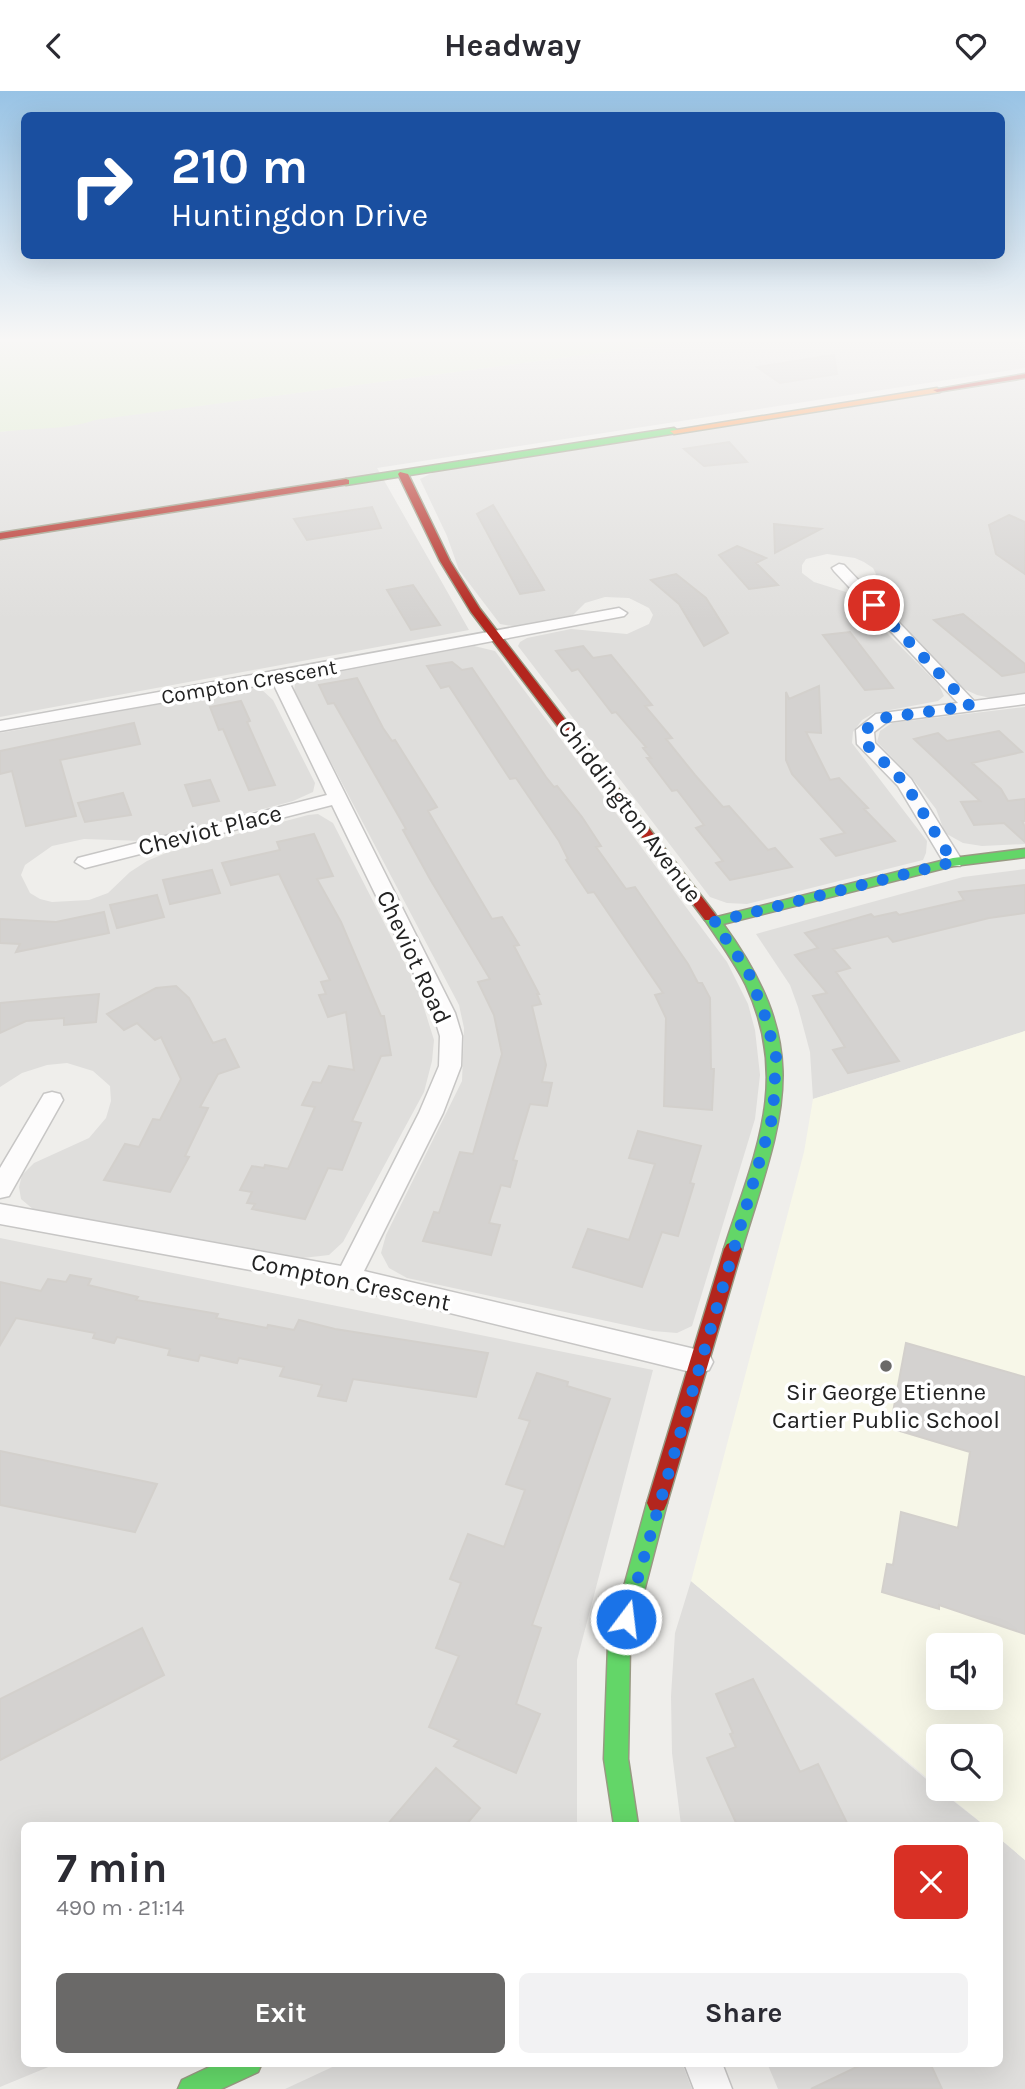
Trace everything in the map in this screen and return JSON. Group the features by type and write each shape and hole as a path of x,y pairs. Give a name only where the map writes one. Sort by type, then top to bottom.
{"street":[{"path":"0,536 655,434"},
{"name":"Chiddington Avenue","path":"403,474 445,561 475,610 498,636 748,971 776,1056 773,1115 699,1362 619,1645 616,1759 626,1822"},
{"path":"839,568 970,706"},
{"name":"Compton Crescent","path":"0,726 619,613"},
{"name":"Cheviot Road","path":"278,677 444,1013 451,1036 450,1066 431,1113 348,1278"},
{"path":"953,862 905,783 866,744 865,730 882,718 1025,699"},
{"name":"Cheviot Place","path":"85,862 336,797"},
{"path":"714,922 953,862 1025,853"},
{"path":"0,1189 52,1100"},
{"name":"Compton Crescent","path":"0,1214 348,1278 699,1362"},
{"path":"191,2089 240,2067"},
{"path":"705,2067 713,2089"}],"shaded area":[{"path":"0,434 596,434 377,468 469,630 0,717"},
{"path":"677,434 1025,434 1025,694 991,698 964,689 868,592 867,586 876,574 873,568 864,562 827,554 806,559 802,565 802,573 814,582 846,592 939,685 944,696 938,701 874,713 862,720 853,732 852,743 927,841 926,853 923,860 747,904 727,903 710,897 518,646 527,638 571,629 627,634 649,624 653,615 649,608 629,598 605,597 585,603 573,615 563,619 518,627 500,624 459,570 447,536 420,479 434,472"},
{"path":"474,646 495,651 727,962 748,1004 755,1030 760,1075 755,1119 692,1326 677,1333 653,1331 407,1278 389,1268 381,1253 386,1235 462,1081 464,1028 459,1005 294,692 295,684 302,679"},
{"path":"249,688 261,689 273,700 315,783 313,792 293,801 143,841 84,839 52,846 25,865 21,875 30,893 40,899 52,902 89,900 108,893 130,872 166,853 308,815 318,814 333,823 418,989 434,1040 424,1092 343,1242 329,1255 303,1258 34,1210 21,1199 19,1187 22,1175 34,1163 89,1138 106,1118 111,1101 110,1086 93,1071 67,1063 47,1065 22,1073 0,1087 0,733"},
{"path":"1025,707 1025,844 982,846 963,843 945,833 936,809 912,778 877,742 880,731 892,723"},
{"path":"1025,869 1025,1031 813,1099 810,1052 798,1007 790,985 756,934 963,877"},
{"name":"Sir George Etienne Cartier Public School","path":"1025,1031 1025,1860 1003,1841 1003,1822 980,1822 955,1801 1003,1801 1003,1724 926,1724 926,1777 691,1581 804,1152 813,1099"},
{"path":"0,1238 653,1370 577,1660 577,1822 21,1822 21,2067 48,2067 0,2087"},
{"path":"691,1581 926,1779 926,1801 953,1801 980,1822 681,1822 672,1753 671,1696 675,1633"},
{"path":"1003,1841 1025,1860 1025,2089 778,2089 769,2067 1003,2067"},
{"path":"332,2067 684,2067 692,2089 285,2089"}],"building":[{"path":"729,442 747,462 704,466 684,449"},
{"path":"493,505 544,590 520,594 477,514"},
{"path":"372,507 381,528 307,540 294,519"},
{"path":"1009,515 1025,522 1025,574 996,554 989,525"},
{"path":"774,524 821,529 775,553"},
{"path":"737,546 766,558 756,563 778,585 749,589 719,555"},
{"path":"676,574 706,598 728,633 704,646 679,604 651,580"},
{"path":"413,585 440,625 411,630 387,590"},
{"path":"963,614 1025,664 1025,672 1002,676 934,620"},
{"path":"850,632 893,688 865,690 823,635"},
{"path":"583,646 593,658 611,655 652,705 645,706 672,738 666,739 695,775 723,807 729,806 768,850 775,848 792,867 730,880 716,863 723,861 696,828 704,825 677,790 672,791 647,758 651,758 643,748 646,747 616,712 612,713 578,669 572,671 556,651"},
{"path":"452,662 462,670 472,668 546,777 554,787 557,786 582,817 601,846 596,847 626,889 635,887 698,983 702,983 710,998 711,1069 714,1069 712,1110 664,1106 666,1018 655,995 663,993 594,892 588,893 566,860 568,859 559,841 516,778 510,779 449,686 441,688 427,666"},
{"path":"357,678 383,728 392,741 395,740 437,807 428,811 492,919 502,917 519,945 514,946 539,994 541,1004 532,1006 546,1065 542,1082 552,1083 547,1106 530,1104 513,1160 517,1161 510,1187 501,1185 489,1223 500,1225 491,1255 423,1241 434,1212 439,1213 460,1152 473,1154 502,1054 494,1015 478,982 490,979 430,879 403,830 406,829 334,703 328,704 319,685"},
{"path":"819,686 821,733 806,732 830,780 839,778 895,841 836,856 821,839 845,833 792,774 786,760 786,692 789,699"},
{"path":"241,701 250,721 247,722 275,785 249,790 223,729 219,730 210,707"},
{"path":"134,723 140,744 60,760 76,816 26,826 12,771 0,774 0,751"},
{"path":"999,731 1022,752 972,763 1001,789 1008,801 1025,799 1025,821 1022,821 1025,827 1025,842 1004,823 974,825 961,802 980,801 914,739 938,733 947,741"},
{"path":"210,780 219,801 193,806 185,785"},
{"path":"123,793 131,815 85,822 78,803"},
{"path":"314,834 333,876 317,879 341,922 381,1016 384,1016 391,1055 381,1056 352,1121 361,1123 342,1170 328,1168 305,1219 252,1209 255,1204 247,1203 252,1192 240,1190 252,1166 288,1169 315,1107 302,1105 313,1082 321,1083 329,1066 354,1070 346,1012 328,1017 319,995 326,994 321,982 330,980 279,874 231,885 222,863 280,850 277,842"},
{"path":"212,870 220,893 170,904 163,880"},
{"path":"1025,885 1025,913 989,918 893,942 888,936 833,949 850,968 836,972 899,1061 848,1073 833,1050 845,1047 813,996 827,993 795,955 818,948 805,933 871,914 874,917 896,912 899,915 964,900 959,892"},
{"path":"157,895 164,917 117,928 110,905"},
{"path":"104,912 109,933 16,952 20,944 0,943 0,919 56,922"},
{"path":"176,986 189,998 213,1043 225,1039 239,1067 218,1074 200,1107 208,1108 185,1156 189,1157 170,1192 104,1180 125,1144 139,1147 153,1119 160,1120 181,1079 161,1037 155,1040 137,1023 124,1030 107,1014 156,988"},
{"path":"99,994 96,1022 64,1025 64,1018 26,1021 0,1033 0,1003"},
{"path":"638,1131 701,1146 690,1183 694,1184 678,1236 662,1232 642,1287 573,1267 588,1229 629,1240 655,1164 629,1158"},
{"path":"70,1275 91,1279 88,1285 138,1297 136,1300 218,1314 216,1318 267,1328 268,1325 294,1330 299,1320 335,1329 488,1353 476,1397 353,1379 346,1401 318,1396 322,1385 280,1376 284,1367 239,1358 237,1363 200,1355 198,1361 168,1355 170,1349 117,1337 114,1343 93,1338 95,1333 16,1318 0,1345 0,1282 41,1291 48,1279 66,1282"},
{"path":"906,1343 1025,1377 1025,1634 939,1605 939,1609 882,1592 887,1564 893,1565 901,1512 958,1528 970,1452 890,1428"},
{"path":"537,1373 568,1382 567,1386 610,1399 532,1625 541,1628 516,1704 540,1714 516,1773 454,1746 459,1740 429,1727 459,1656 436,1648 461,1583 450,1579 468,1534 504,1547 525,1490 506,1484 530,1421 519,1418"},
{"path":"0,1451 157,1484 135,1532 0,1505"},
{"path":"142,1628 164,1675 0,1760 0,1699"},
{"path":"753,1679 800,1772 818,1764 847,1822 736,1822 707,1758 736,1747 730,1734 733,1733 716,1694"},
{"path":"436,1768 480,1808 468,1822 390,1822"},
{"path":"857,2067 932,2067 942,2089 811,2089"}],"traffic: fast":[{"path":"346,482 653,434"},
{"path":"714,922 953,862 1025,853"},
{"path":"710,917 753,985 771,1035 775,1061 776,1088 770,1132 733,1249"},
{"path":"626,1822 616,1759 619,1645 657,1503"},
{"path":"191,2089 240,2067"}],"traffic: jam":[{"path":"403,474 445,561 475,610 710,917"},
{"path":"0,536 346,482"},
{"path":"657,1503 733,1249"}],"place":[{"name":"Sir George Etienne Cartier Public School","path":"886,1366"}],"route":[{"path":"626,1619 773,1115 776,1056 765,1016 748,971 714,922 953,862 905,783 866,744 865,730 882,718 970,706 874,605"}]}
